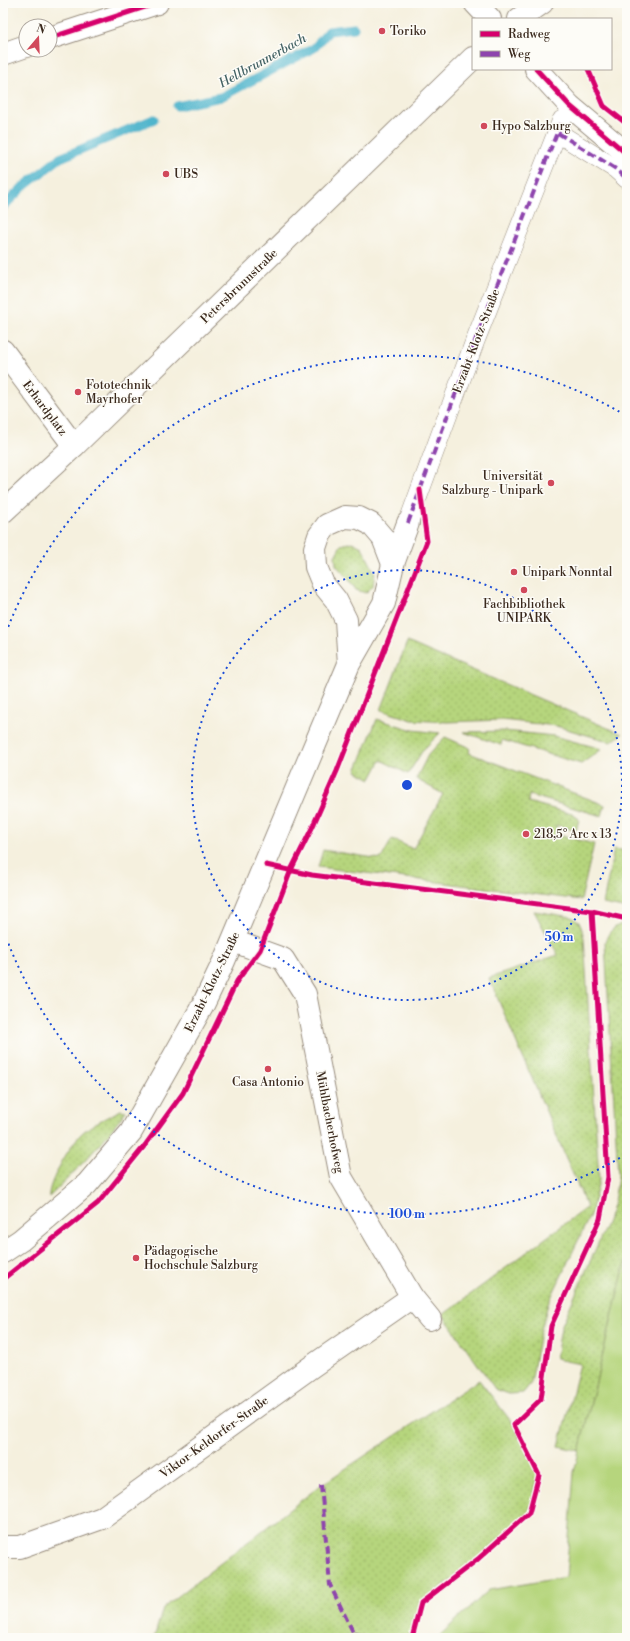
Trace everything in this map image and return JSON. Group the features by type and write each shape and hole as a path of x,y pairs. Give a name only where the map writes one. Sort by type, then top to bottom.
{"street":[{"path":"58,35 157,3"},
{"path":"475,3 489,18"},
{"path":"520,18 542,3"},
{"path":"3,54 18,49"},
{"name":"Petersbrunnstraße","path":"3,512 74,446 472,59"},
{"path":"537,70 570,106 627,154"},
{"name":"Erzabt-Klotz-Straße","path":"3,1252 21,1240 87,1184 131,1132 203,1006 233,941 349,664 384,603 393,564 475,341 560,126 627,179"},
{"name":"Erhardplatz","path":"3,351 74,446"},
{"name":"Erzabt-Klotz-Straße","path":"349,664 346,620 336,600 323,584 316,566 315,548 319,536 327,525 345,517 359,518 371,524 383,538 393,564"},
{"name":"Mühlbacherhofweg","path":"233,941 283,959 305,994 341,1177 412,1297 430,1320"},
{"name":"Viktor-Keldorfer-Straße","path":"3,1547 20,1547 102,1518 311,1367 412,1297"}],"green space":[{"path":"352,542 362,547 375,573 373,586 366,593 356,590 336,565 335,556 341,545"},
{"path":"407,642 622,734 611,742 556,726 502,720 447,722 412,720 381,710"},
{"path":"377,719 413,730 440,733 423,750 408,774 381,760 371,779 356,771"},
{"path":"505,731 554,736 602,749 581,764 502,740 501,745 463,732"},
{"path":"445,737 470,748 469,753 605,805 602,816 529,795 528,802 572,814 579,819 576,831 556,825 558,835 594,844 581,900 318,867 323,850 381,859 392,839 413,849 443,794 416,779 428,755"},
{"path":"614,849 627,851 627,909 603,904"},
{"path":"534,911 572,917 580,923 584,938 599,1180 592,1211 548,1304 539,1337 531,1383 523,1393 509,1394 495,1389 443,1315 587,1207 489,978 558,955"},
{"path":"624,923 627,924 627,1256 579,1451 559,1446 580,1364 556,1359 561,1327 608,1221 614,1202 618,1176 605,943 612,930"},
{"path":"121,1110 126,1111 99,1145 49,1197 49,1191 56,1174 66,1155 81,1134 100,1121"},
{"path":"627,1256 627,1638 437,1638 489,1590 566,1577 574,1472"},
{"path":"479,1380 514,1425 539,1475 529,1513 478,1559 421,1603 412,1638 154,1638 163,1608 321,1485"}],"waterway":[{"name":"Hellbrunnerbach","path":"177,106 221,97 314,48 329,31 354,28"},
{"name":"Hellbrunnerbach","path":"3,207 23,187 60,158 154,119"}],"marked path":[{"path":"408,523 475,341 562,120"},
{"path":"558,133 616,169 627,179"},
{"path":"321,1485 330,1585 356,1638"},
{"path":"354,1634 388,1638"}],"cycle path":[{"path":"58,35 157,3"},
{"path":"537,70 570,106 627,154"},
{"path":"588,70 604,106 627,124"},
{"path":"3,1279 98,1203 146,1144 183,1093 237,981 260,950 291,870 312,828 337,771 427,541 420,490"},
{"path":"266,865 312,875 592,911 627,919"},
{"path":"412,1638 421,1603 478,1559 529,1513 539,1475 514,1425 541,1399 551,1326 600,1219 608,1177 592,911"}],"place":[{"name":"Toriko","path":"382,31"},
{"name":"Hypo Salzburg","path":"484,126"},
{"name":"UBS","path":"166,174"},
{"name":"Fototechnik Mayrhofer","path":"78,392"},
{"name":"Universität Salzburg - Unipark","path":"551,483"},
{"name":"Unipark Nonntal","path":"514,572"},
{"name":"Fachbibliothek UNIPARK","path":"524,590"},
{"name":"218,5° Arc x 13","path":"526,834"},
{"name":"Casa Antonio","path":"268,1069"},
{"name":"Pädagogische Hochschule Salzburg","path":"136,1258"}]}
